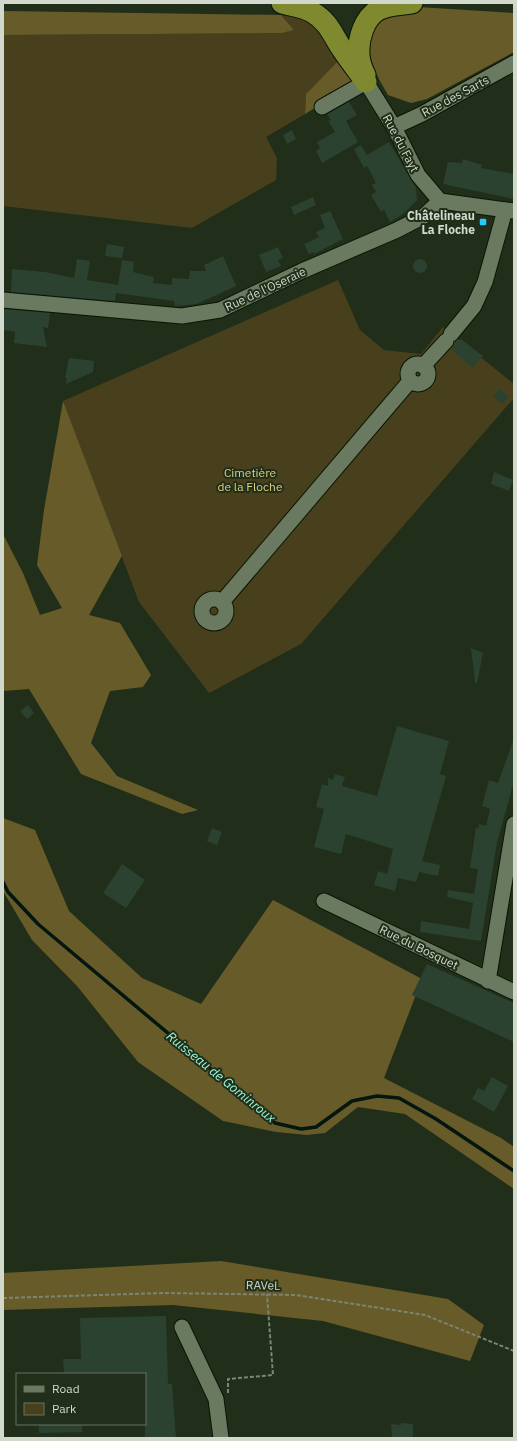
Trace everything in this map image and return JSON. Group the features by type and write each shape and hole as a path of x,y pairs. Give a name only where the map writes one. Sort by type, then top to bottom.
{"highway":[{"path":"282,3 296,5 312,12 323,20 331,28 342,49 366,82"},
{"path":"366,82 358,56 362,32 365,25 377,10 392,5 412,3"}],"street":[{"name":"Rue des Sarts","path":"394,128 514,63"},
{"path":"322,107 366,82"},
{"name":"Rue du Fayt","path":"366,82 394,128 418,175 440,201"},
{"path":"222,602 410,381 408,374 409,370 415,365 422,366 448,338 474,306 509,210 440,201"},
{"name":"Rue de l'Oseraie","path":"3,300 182,316 220,310 302,271 398,230 424,216 440,201"},
{"path":"488,981 514,824"},
{"name":"Rue du Bosquet","path":"324,901 488,981 514,992"},
{"path":"182,1327 216,1399 221,1438"}],"path":[{"name":"RAVeL","path":"3,1298 164,1293 296,1295 425,1316 514,1351"},
{"path":"228,1394 228,1379 273,1375 267,1294"}],"green space":[{"path":"281,15 299,17 318,24 338,61 306,94 305,114 266,137 277,158 276,180 192,228 3,206 3,35 282,33 294,30"},
{"name":"Cimetière de la Floche","path":"338,280 360,330 384,350 421,354 443,327 514,384 514,398 301,644 209,693 139,602 63,401"}],"shaded area":[{"path":"418,7 514,13 514,52 427,99 411,103 388,95 379,80 373,65 369,50 368,32 383,16"},
{"path":"3,11 281,15 294,30 282,33 3,35"},
{"path":"338,61 357,82 305,114 306,94"},
{"path":"63,401 122,556 89,615 120,623 151,675 143,687 110,691 91,743 117,776 198,810 182,814 81,774 29,689 3,691 3,534 23,573 40,615 62,608 37,565 44,510"},
{"path":"3,818 35,830 69,911 142,978 201,1004 273,900 422,979 384,1078 501,1138 514,1147 514,1189 405,1114 358,1107 325,1133 307,1135 276,1132 223,1121 138,1062 77,986 32,940 3,891"},
{"path":"221,1261 448,1299 484,1325 470,1361 323,1321 173,1305 3,1310 3,1273"}],"building":[{"path":"349,102 357,115 346,121 358,142 322,163 316,151 320,148 317,142 335,132 328,121 331,120 327,114"},
{"path":"292,130 296,139 287,144 283,135"},
{"path":"389,142 416,188 417,200 403,214 390,222 384,210 381,212 371,195 376,192 372,185 376,183 367,166 364,168 354,149 361,145 367,155"},
{"path":"463,159 482,165 481,168 514,174 514,199 443,184 448,162 462,163"},
{"path":"313,197 316,205 294,215 291,207"},
{"path":"330,211 343,239 314,254 313,252 309,254 304,244 319,237 316,232 325,228 320,215"},
{"path":"107,244 124,247 122,258 105,256"},
{"path":"278,247 283,258 278,260 281,266 266,272 259,255"},
{"path":"223,256 236,286 197,304 175,306 174,301 116,293 115,301 11,292 12,269 45,272 74,278 77,259 90,261 87,280 118,285 122,260 134,262 133,272 154,277 153,283 172,285 172,278 189,279 190,271 206,271 204,265"},
{"path":"420,259 425,261 427,266 425,271 420,273 415,271 413,266 415,261"},
{"path":"3,309 50,313 48,328 43,327 47,347 14,343 15,332 3,330"},
{"path":"461,339 483,356 473,368 452,350 455,342"},
{"path":"69,358 94,361 93,372 66,384 67,378 65,378"},
{"path":"499,389 509,397 502,404 493,396"},
{"path":"494,472 513,480 509,491 491,484"},
{"path":"471,648 483,653 477,683 475,683"},
{"path":"28,705 34,713 27,719 20,711"},
{"path":"397,726 449,741 440,774 446,776 422,861 440,865 438,876 419,872 416,882 398,878 395,891 374,885 378,871 387,874 393,849 346,834 341,854 314,847 324,809 316,807 322,784 328,786 328,778 333,780 335,774 345,777 342,786 377,796"},
{"path":"513,741 514,781 497,843 481,941 420,932 421,921 469,929 473,903 447,897 448,890 474,894 478,869 470,868 476,827 479,828 479,824 486,826 490,809 482,806 489,780 498,783"},
{"path":"212,828 222,832 217,845 207,841"},
{"path":"122,864 145,880 126,908 103,893"},
{"path":"427,964 514,1003 514,1042 412,995"},
{"path":"492,1077 508,1086 494,1112 472,1099 478,1088 484,1091"},
{"path":"166,1316 168,1384 172,1384 176,1438 145,1438 146,1373 64,1373 63,1359 81,1359 80,1318"},
{"path":"401,1423 413,1424 413,1438 392,1438 391,1424 401,1425"},
{"path":"39,1425 82,1425 82,1432 39,1433"}],"waterway":[{"name":"Ruisseau de Gominroux","path":"3,882 8,892 38,924 275,1123 301,1129 316,1127 352,1101 377,1096 399,1098 436,1119 514,1171"}],"place":[{"name":"Châtelineau La Floche","path":"483,222"}]}
